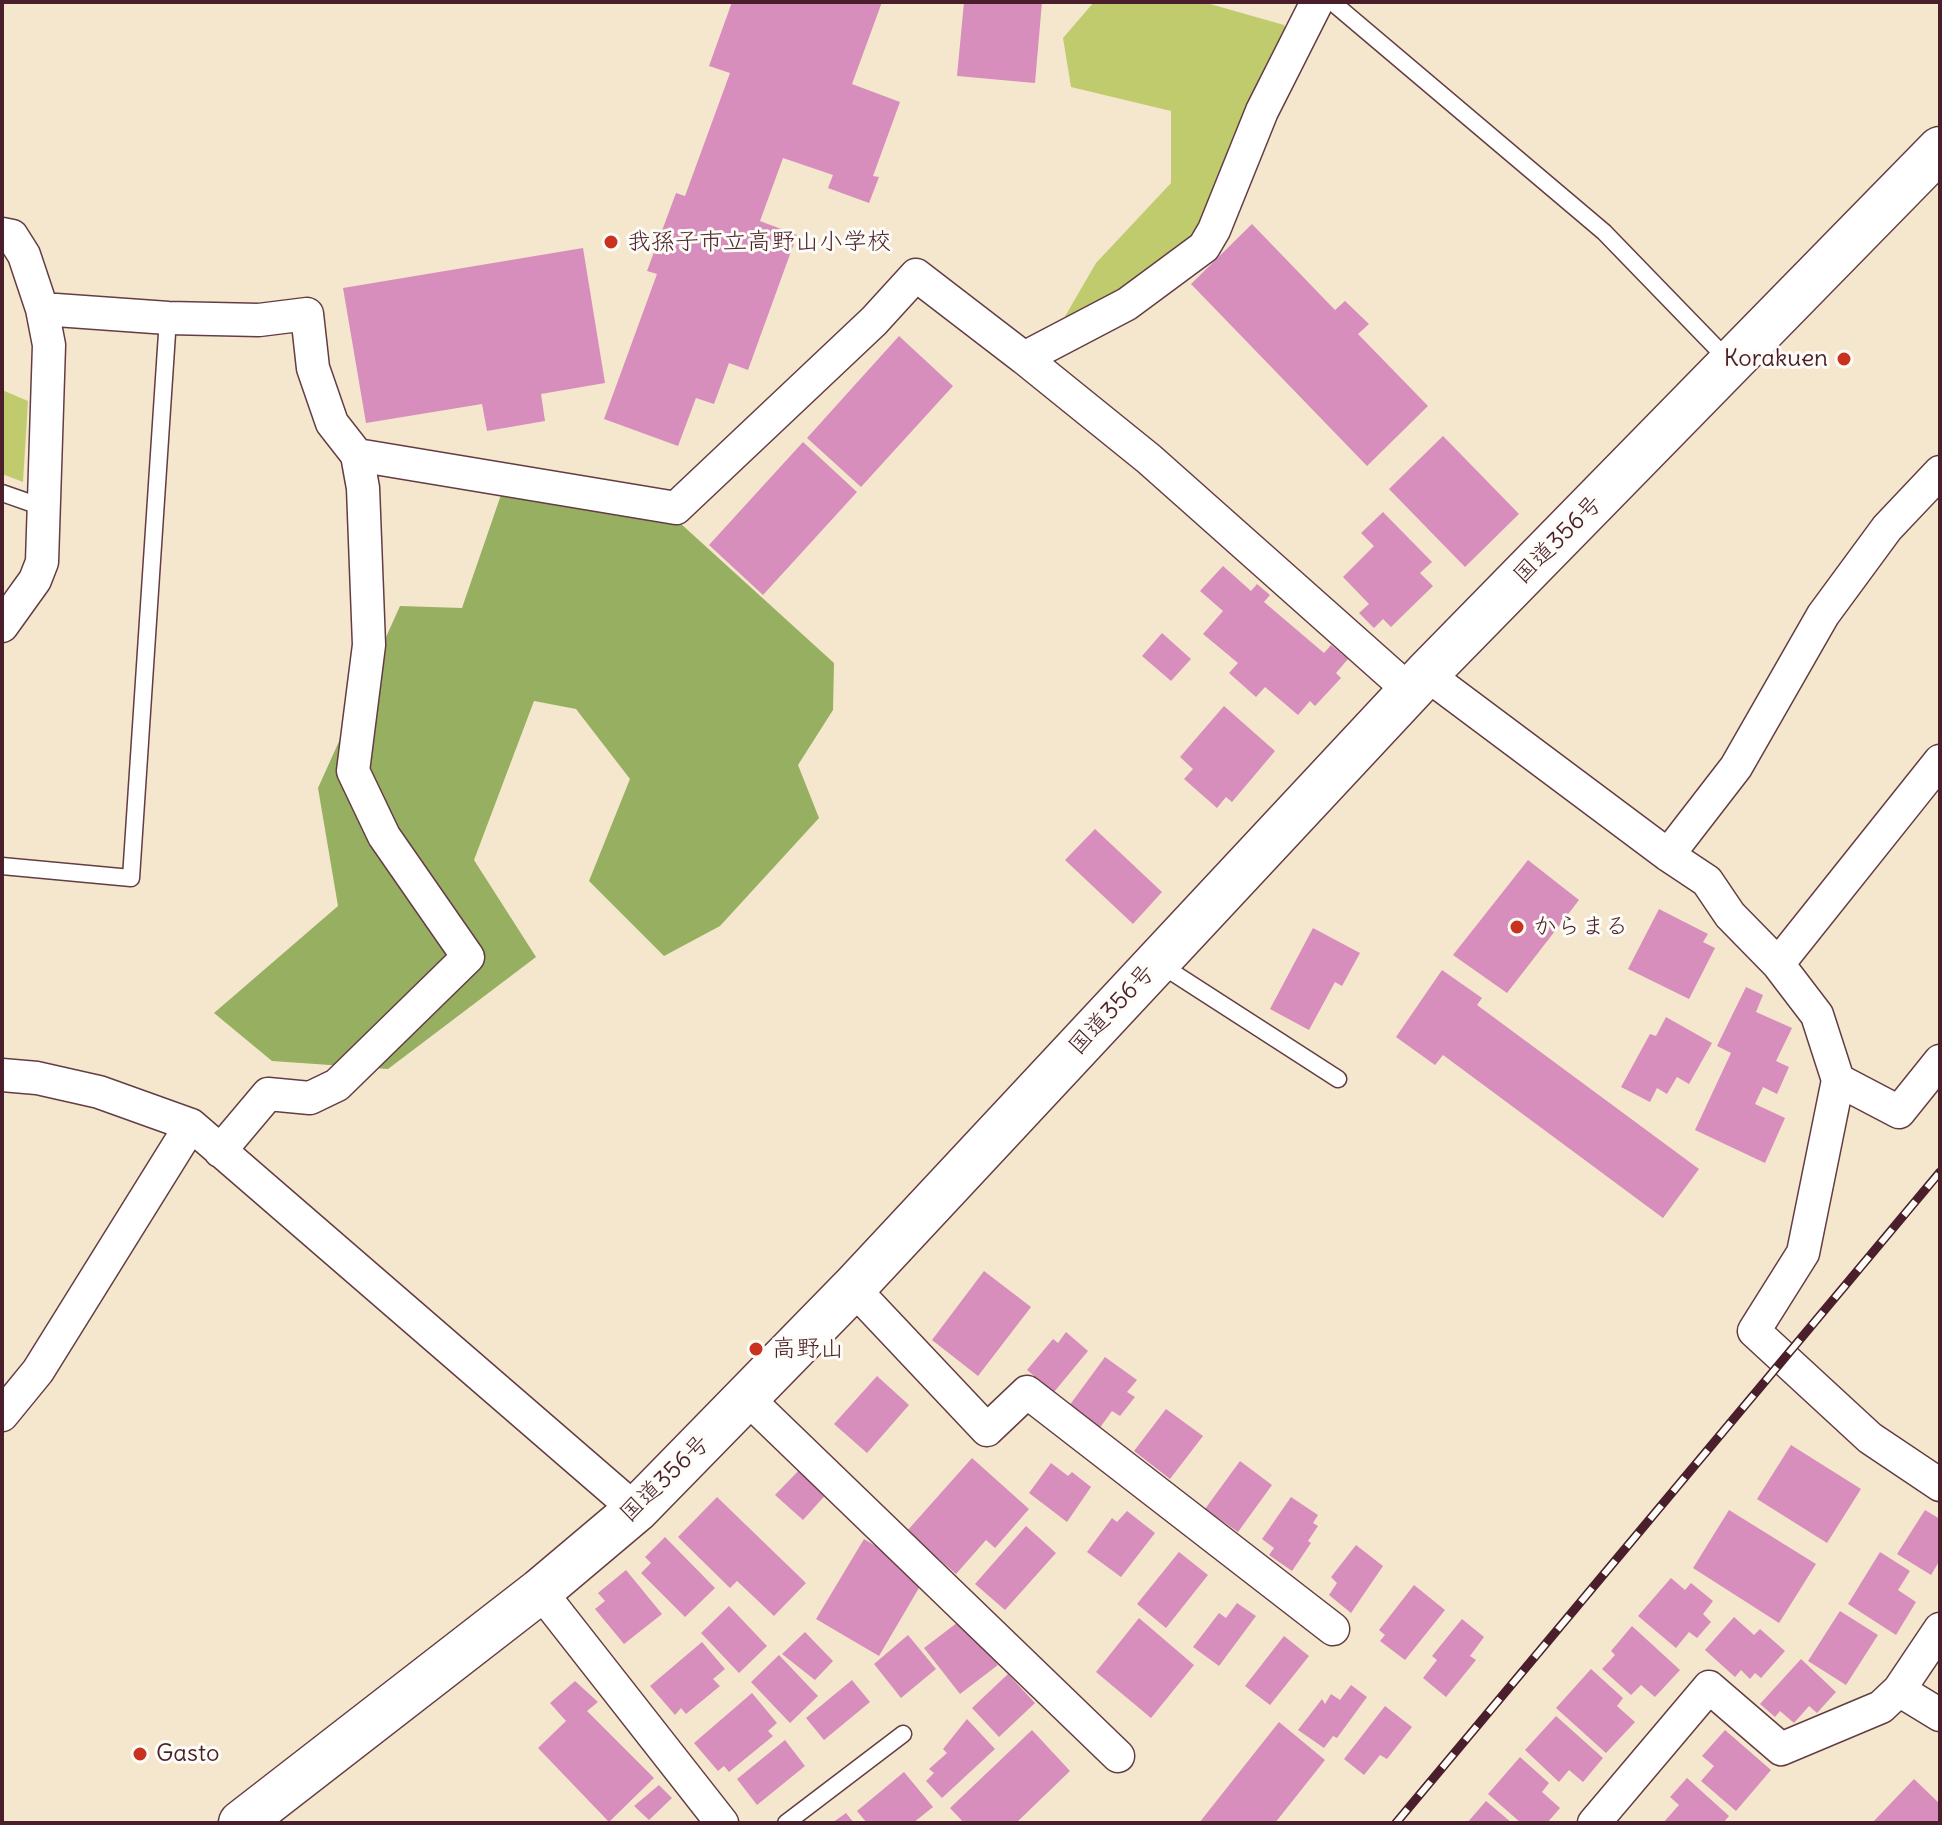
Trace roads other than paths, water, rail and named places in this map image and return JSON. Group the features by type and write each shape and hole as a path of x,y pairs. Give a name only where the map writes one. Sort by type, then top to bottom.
{"highway":[{"name":"国道356号","path":"241,1823 540,1591 636,1510 748,1399 853,1288 1418,682 1940,149"}],"street":[{"path":"1024,358 1127,304 1204,247 1214,230 1262,111 1317,2"},
{"path":"2,234 12,236 24,255 42,309 49,345 42,562 35,580 2,626"},
{"path":"357,455 676,508 874,321 916,275 1149,459 1418,682 1707,881 1730,915 1778,964 1817,1015 1838,1080 1803,1253 1754,1331 1870,1438 1940,1485"},
{"path":"42,309 168,318 259,320 307,314 313,368 332,423 357,455 363,488 369,645 353,771 384,836 468,957 337,1085 310,1098 268,1094 220,1151"},
{"path":"1668,855 1736,767 1823,615 1887,528 1940,472"},
{"path":"1778,964 1940,761"},
{"path":"1838,1080 1899,1112 1940,1061"},
{"path":"2,1075 37,1078 99,1092 191,1125 636,1510"},
{"path":"2,1415 38,1371 191,1125"},
{"path":"853,1288 987,1430 1027,1392 1333,1629"},
{"path":"748,1399 1118,1756"},
{"path":"540,1591 722,1823"},
{"path":"1594,1823 1709,1687 1781,1749 1881,1707 1899,1690 1940,1629"},
{"path":"1899,1690 1940,1715"}],"lane":[{"path":"1332,2 1604,232 1731,364"},
{"path":"2,866 131,878 168,318"},
{"path":"2,493 45,508"},
{"path":"1157,962 1338,1079"},
{"path":"786,1823 903,1734"}],"railway":[{"path":"1396,1823 1940,1172"}],"place":[{"name":"我孫子市立高野山小学校","path":"611,242"},
{"name":"Korakuen","path":"1844,359"},
{"name":"からまる","path":"1517,927"},
{"name":"高野山","path":"756,1349"},
{"name":"Gasto","path":"140,1754"}]}
